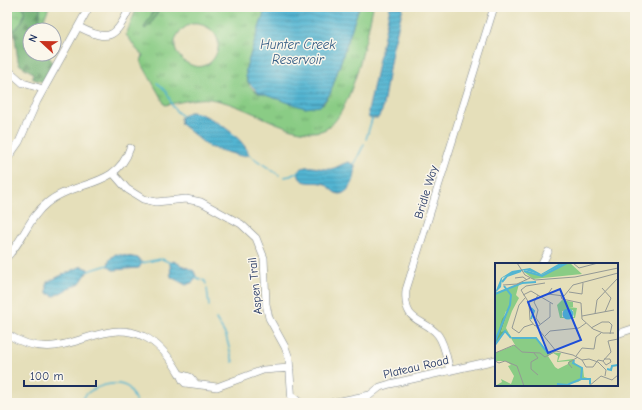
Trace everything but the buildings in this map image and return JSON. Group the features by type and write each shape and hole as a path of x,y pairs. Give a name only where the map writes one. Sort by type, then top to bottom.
{"street":[{"path":"7,158 19,142 44,89 89,7"},
{"path":"79,27 99,36 110,36 118,29 130,7"},
{"name":"Bridle Way","path":"450,371 438,336 417,321 410,313 406,302 406,290 494,7"},
{"path":"7,69 23,82 44,89"},
{"path":"7,257 19,244 38,212 47,203 62,194 101,180 112,173 126,157 130,148"},
{"name":"Aspen Trail","path":"112,173 127,189 143,199 156,202 186,199 196,200 212,207 251,233 258,242 264,254 269,318 287,352 293,400 300,403"},
{"path":"542,263 548,252"},
{"path":"618,334 635,328"},
{"path":"7,334 31,345 51,347 63,346 106,332 131,332 144,337 159,346 180,374 190,377 196,384 217,387 262,370 290,368"},
{"name":"Plateau Road","path":"331,403 343,402 370,395 380,387 390,384 495,360"}],"green space":[{"path":"7,7 23,7 25,12 21,23 14,31"},
{"path":"23,7 40,7 39,22 22,22 22,62 52,62 54,66 43,82 33,79 33,73 20,65 18,61 14,31 21,23 24,11"},
{"path":"40,7 49,7 42,22 39,22"},
{"path":"137,7 156,7 144,28 151,24 161,7 266,7 246,68 246,78 248,83 255,91 268,96 323,104 330,94 359,7 373,7 357,74 343,108 335,121 326,129 316,132 305,132 294,129 275,123 228,103 210,99 194,99 165,105 141,62 143,55 138,51 126,35","holes":["191,24 208,27 216,35 218,40 217,52 210,63 201,66 191,65 183,60 177,52 175,42 179,33"]},
{"path":"156,7 161,7 151,24 145,29 144,28"}],"water":[{"name":"Hunter Creek Reservoir","path":"266,7 359,7 330,94 320,106 305,108 259,93 249,83 246,77 246,68"},
{"path":"390,7 403,7 392,51 382,111 378,118 369,118 368,112"},
{"path":"189,112 205,116 224,127 240,141 246,148 249,155 241,156 209,147 181,124 180,118"},
{"path":"349,162 355,166 354,179 351,186 341,194 334,192 325,184 307,182 301,180 299,177 299,170 303,168 311,167 331,169"},
{"path":"116,254 138,258 142,263 139,268 113,270 109,267 109,261"},
{"path":"173,261 194,271 196,276 193,282 186,285 171,277 170,263"},
{"path":"82,266 88,269 88,271 80,283 54,296 47,293 47,282"}],"waterway":[{"path":"157,83 166,91 173,107 182,116"},
{"path":"366,139 372,119"},
{"path":"354,165 364,144"},
{"path":"249,155 279,175"},
{"path":"284,177 298,172"},
{"path":"142,263 160,259"},
{"path":"162,259 171,263"},
{"path":"88,271 108,265"},
{"path":"195,277 205,281 206,284"},
{"path":"207,288 209,306"},
{"path":"216,319 226,336 233,362"},
{"path":"82,400 86,395 97,388 104,385 117,384 124,385 129,388 137,403"}]}
